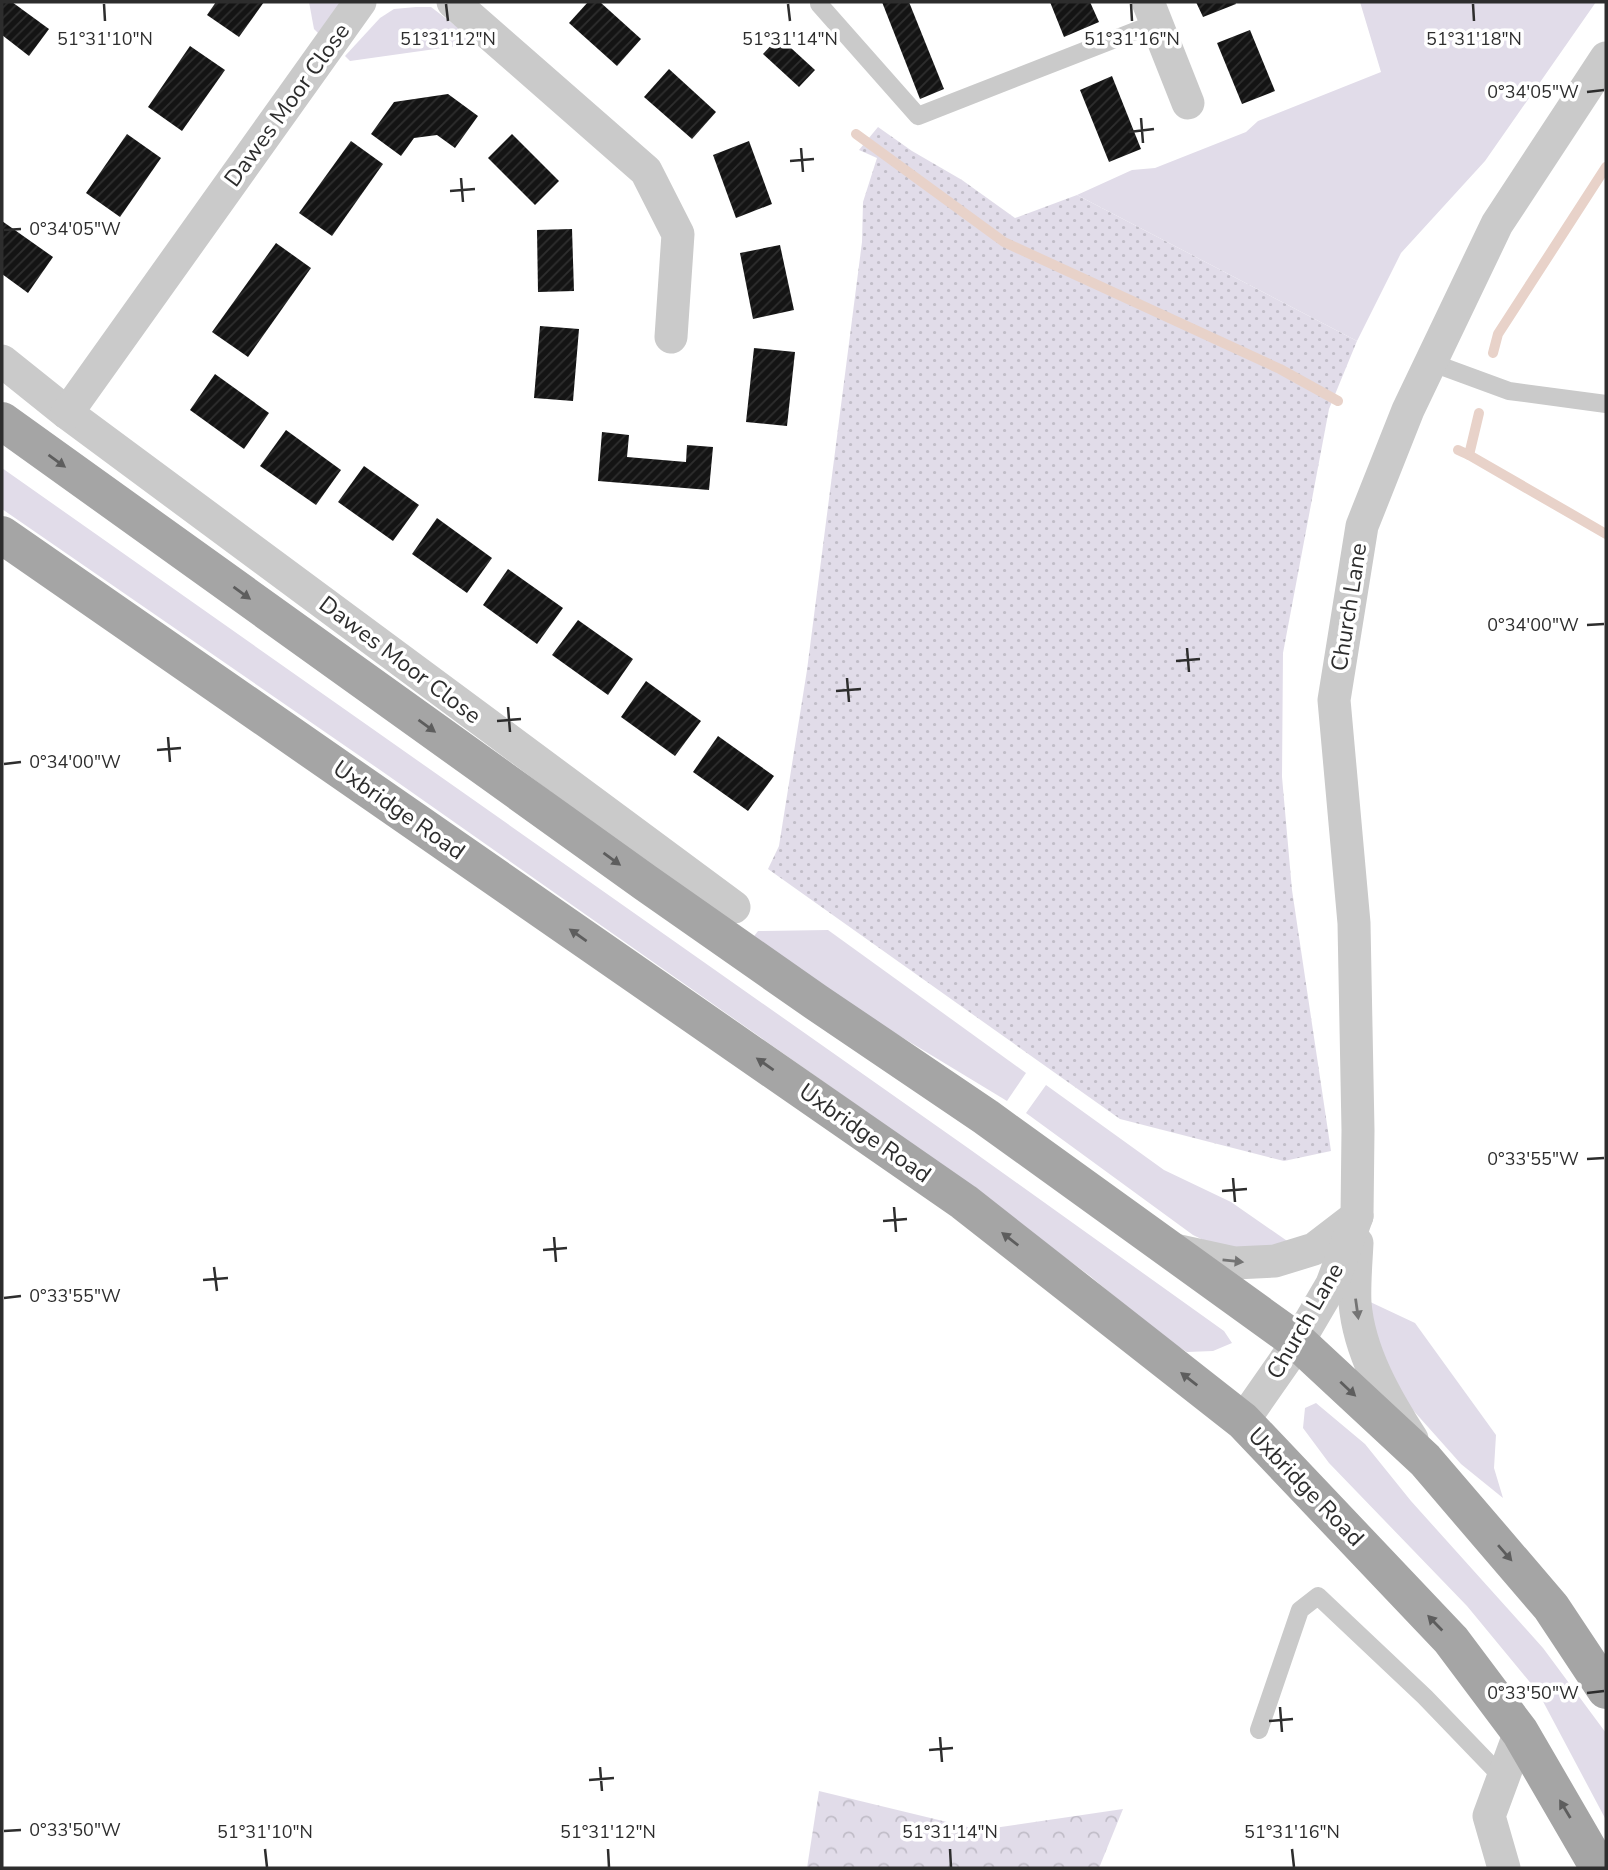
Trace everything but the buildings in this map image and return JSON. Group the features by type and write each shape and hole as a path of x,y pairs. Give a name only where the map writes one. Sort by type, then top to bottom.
{"main road":[{"path":"2,421 646,883 986,1117 1297,1342 1425,1460 1551,1607 1606,1690"},
{"name":"Uxbridge Road","path":"2,534 964,1202 1243,1421 1451,1640 1520,1732 1599,1868"}],"street":[{"name":"Dawes Moor Close","path":"67,413 360,2"},
{"path":"453,2 646,171 678,234 671,337"},
{"path":"1152,13 1188,103"},
{"name":"Church Lane","path":"1425,1460 1393,1409 1367,1355 1355,1305 1358,1130 1354,923 1334,700 1362,526 1408,410 1497,224 1606,58"},
{"name":"Dawes Moor Close","path":"2,361 67,413 734,907"},
{"name":"Church Lane","path":"1166,1247 1234,1263 1275,1261 1314,1249 1357,1216"},
{"name":"Church Lane","path":"1243,1421 1297,1342 1332,1284 1357,1216"},
{"path":"1504,1868 1489,1816 1520,1732"}],"lane":[{"path":"820,4 918,116 1152,13"},
{"path":"1430,362 1509,391 1606,404"},
{"path":"1259,1730 1300,1610 1318,1596 1425,1697 1503,1778"}],"green space":[{"path":"309,2 346,2 321,36 314,29"},
{"path":"1360,2 1596,2 1485,161 1401,253 1357,341 1077,195 1132,170 1155,168 1246,132 1258,121 1381,72"},
{"path":"431,7 478,43 350,61 345,56 380,18 394,9"},
{"path":"878,127 912,151 962,180 1015,218 1077,195 1357,341 1329,409 1283,653 1282,777 1292,890 1331,1151 1284,1161 1120,1119 768,869 779,846 807,670 862,242 863,202 877,158 859,150"},
{"path":"2,468 968,1148 1224,1331 1232,1343 1213,1351 1187,1352 1164,1338 1090,1276 878,1120 383,772 2,509"},
{"path":"828,930 1026,1073 1007,1101 748,944 758,931"},
{"path":"1046,1085 1164,1170 1231,1202 1293,1245 1226,1251 1193,1235 1026,1113"},
{"path":"1366,1300 1415,1323 1496,1435 1494,1468 1503,1498 1461,1464 1404,1400 1379,1360"},
{"path":"1316,1403 1365,1444 1411,1501 1543,1648 1606,1733 1606,1820 1538,1692 1467,1606 1329,1463 1303,1428 1305,1408"},
{"path":"819,1791 980,1830 1123,1809 1099,1868 807,1868"}],"waterway":[{"path":"856,134 1004,242 1280,369 1338,401"},
{"path":"1493,353 1498,334 1606,167"},
{"path":"1458,450 1469,455 1479,413"},
{"path":"1469,455 1606,534"}]}
